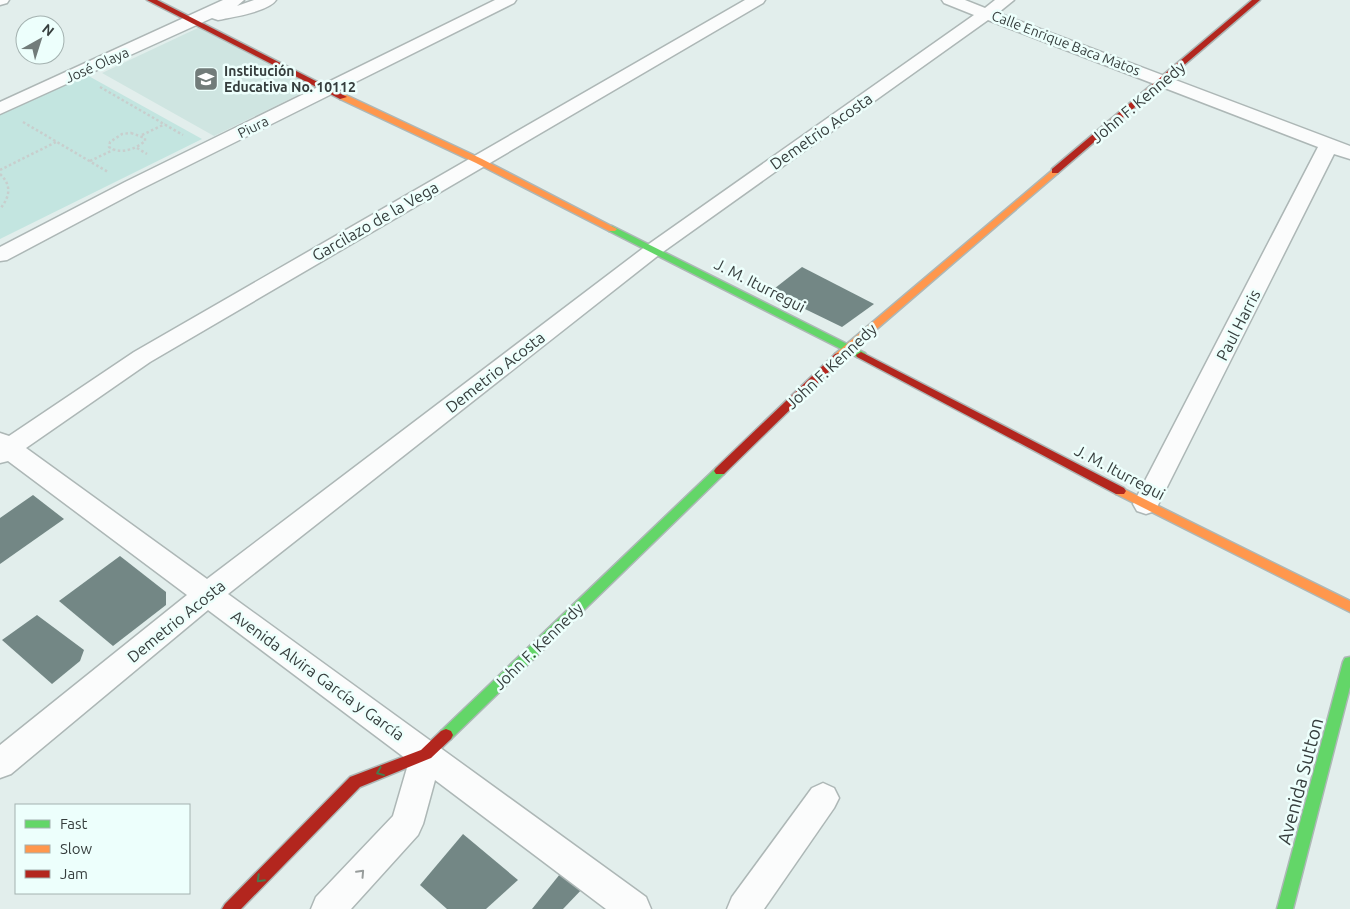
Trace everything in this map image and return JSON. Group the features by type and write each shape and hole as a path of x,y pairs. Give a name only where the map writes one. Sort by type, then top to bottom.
{"street":[{"name":"J. M. Iturregui","path":"151,0 328,90 479,161 848,348 1350,608"},
{"name":"José Olaya","path":"0,109 236,0"},
{"name":"José Olaya","path":"194,21 252,7 268,0"},
{"name":"Piura","path":"0,255 132,186 508,0"},
{"name":"Garcilazo de la Vega","path":"3,448 142,357 757,0"},
{"name":"Calle Enrique Baca Matos","path":"950,0 1350,153"},
{"name":"Demetrio Acosta","path":"0,764 208,594 654,250 1006,0"},
{"name":"John F. Kennedy","path":"230,909 355,782 426,754 848,348 1256,0"},
{"name":"Paul Harris","path":"1146,504 1329,145"},
{"name":"Avenida Alvira García y García","path":"3,448 208,594 634,909"},
{"name":"Avenida Sutton","path":"1285,909 1350,662"},
{"path":"328,909 407,824 426,754"},
{"path":"744,909 823,798"}],"path":[{"path":"78,74 208,149"},
{"path":"0,109 132,186"},
{"path":"113,150 110,142 120,135 136,133 142,135 165,124"},
{"path":"90,161 113,150 120,151 137,148 144,141 142,135"},
{"path":"0,170 57,142"},
{"path":"0,174 9,185 9,194 0,209"}],"shaded area":[{"name":"Institución Educativa No. 10112","path":"200,27 312,84 310,89 214,136 102,73"},
{"path":"85,74 202,139 0,239 0,114"}],"building":[{"path":"802,267 874,304 842,327 770,292"},
{"path":"33,495 64,519 0,564 0,518"},
{"path":"120,556 166,592 166,605 113,646 59,601"},
{"path":"37,615 84,650 80,661 52,684 2,640"},
{"path":"463,834 518,880 486,909 447,909 420,885"},
{"path":"564,869 585,886 563,909 532,909"}],"traffic: fast":[{"path":"612,229 861,355"},
{"path":"446,735 720,471"},
{"path":"1285,909 1350,662"}],"traffic: slow":[{"path":"343,97 479,161 612,229"},
{"path":"839,356 1055,171"},
{"path":"1120,491 1350,607"}],"traffic: jam":[{"path":"151,0 343,97"},
{"path":"1055,171 1256,0"},
{"path":"861,355 1120,491"},
{"path":"720,471 839,356"},
{"path":"230,909 355,782 426,754 446,735"}],"place":[{"name":"Institución Educativa No. 10112","path":"206,79"}]}
